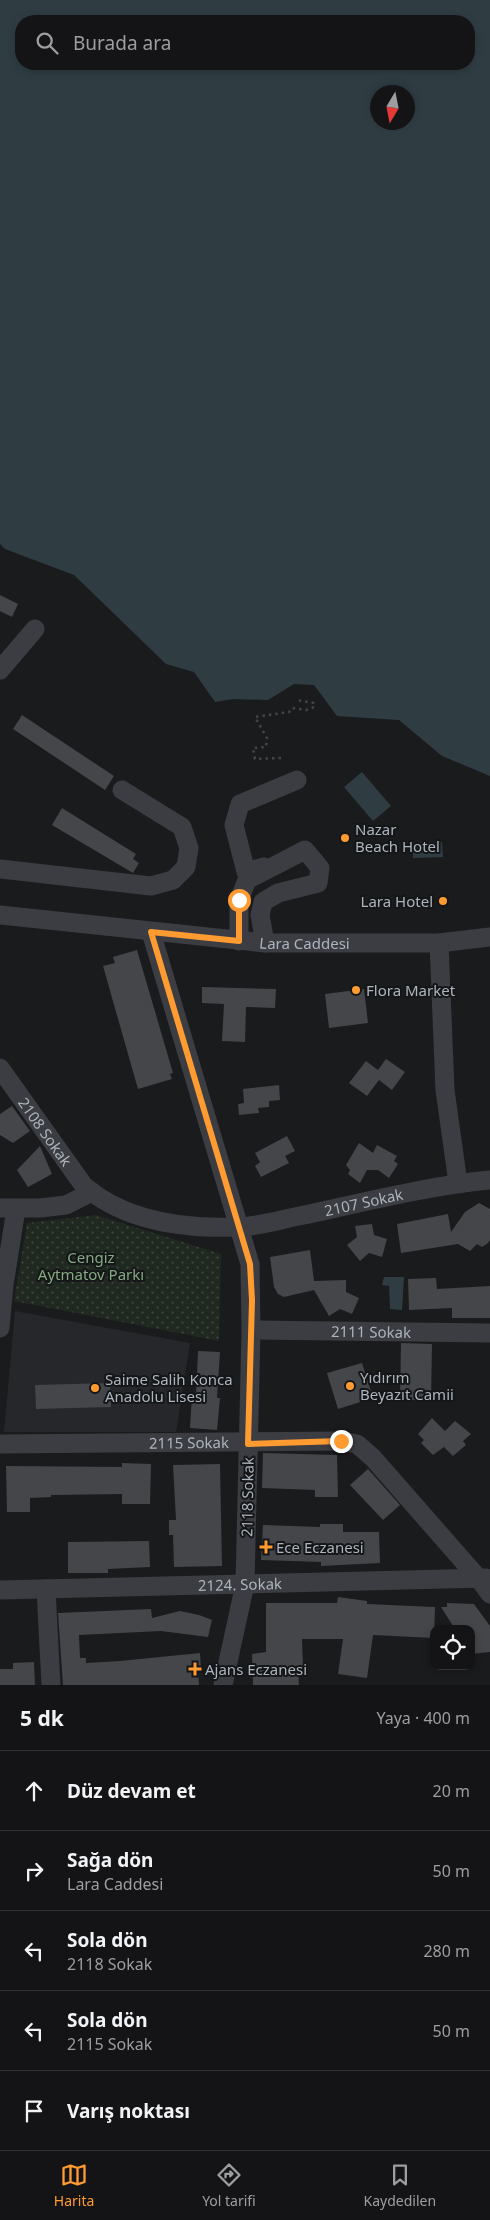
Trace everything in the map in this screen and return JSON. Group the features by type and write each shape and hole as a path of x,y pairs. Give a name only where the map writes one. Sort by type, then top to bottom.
{"street":[{"path":"0,670 35,629"},
{"path":"275,864 246,872 234,825 240,804 297,780"},
{"path":"0,868 152,886 173,880 186,867 189,848 182,827 122,790"},
{"path":"239,941 239,900 247,880 305,850 320,868 318,883 278,893 263,902 260,915 265,944"},
{"name":"Lara Caddesi","path":"0,915 265,944 439,943 490,937"},
{"name":"2118 Sokak","path":"151,932 250,1264 251,1330 245,1584 223,1685"},
{"path":"439,943 445,1090 458,1183"},
{"name":"2108 Sokak","path":"0,1068 84,1186 100,1200 131,1213 173,1226 238,1228"},
{"name":"2107 Sokak","path":"238,1228 458,1183 490,1180"},
{"path":"0,1328 8,1208 66,1205 92,1192"},
{"name":"2111 Sokak","path":"251,1330 490,1333"},
{"name":"2115 Sokak","path":"0,1444 248,1444 341,1441 357,1444 384,1470 485,1578 490,1594"},
{"name":"2124. Sokak","path":"0,1590 485,1578"},
{"path":"46,1589 51,1685"}],"path":[{"path":"281,758 255,758 253,748 266,747 267,738 255,717 289,712 292,708 306,710 314,706 314,703 296,700"}],"shaded area":[{"path":"0,0 490,0 490,776 442,756 399,720 337,716 314,685 294,684 268,700 233,699 215,702 194,672 166,664 74,575 5,549 0,544"},
{"path":"362,772 391,806 373,821 344,787"},
{"path":"442,842 443,857 413,858 413,843"},
{"path":"384,1277 404,1277 402,1310 390,1309 389,1286 382,1285"},
{"name":"Saime Salih Konca Anadolu Lisesi","path":"15,1311 190,1343 176,1432 4,1432"}],"green space":[{"name":"Cengiz Aytmatov Parkı","path":"96,1215 221,1254 219,1341 14,1301 27,1223"}],"building":[{"path":"0,595 18,604 12,617 0,611"},
{"path":"22,715 114,776 105,790 13,729"},
{"path":"62,808 136,854 133,859 139,863 133,873 52,825"},
{"path":"137,950 173,1073 170,1074 172,1079 138,1089 103,966 115,963 113,957"},
{"path":"202,987 276,989 275,1008 246,1007 245,1042 222,1041 224,1004 202,1003"},
{"path":"364,989 368,1023 329,1028 325,994"},
{"path":"386,1059 405,1072 392,1090 379,1080 367,1096 349,1083 366,1061 378,1070"},
{"path":"279,1085 280,1100 269,1101 269,1107 258,1108 259,1113 239,1115 238,1104 244,1103 243,1089"},
{"path":"12,1106 30,1131 13,1143 0,1135 0,1114"},
{"path":"287,1136 295,1151 285,1156 289,1163 261,1177 255,1166 260,1162 255,1153"},
{"path":"359,1143 373,1153 377,1145 397,1156 394,1161 398,1164 389,1178 378,1170 367,1170 360,1183 348,1174 350,1170 346,1165"},
{"path":"40,1146 52,1174 28,1187 17,1170"},
{"path":"479,1203 490,1209 490,1240 482,1247 477,1244 470,1251 458,1244 401,1253 397,1224 448,1214 451,1232 465,1212"},
{"path":"372,1224 374,1235 387,1239 382,1257 369,1253 360,1261 347,1245 357,1237 355,1226"},
{"path":"310,1250 314,1281 346,1280 346,1292 359,1298 352,1314 340,1309 329,1316 314,1290 284,1297 278,1294 274,1287 270,1257"},
{"path":"436,1278 437,1289 490,1286 490,1318 452,1318 452,1308 409,1310 408,1279"},
{"path":"401,1343 432,1344 431,1400 400,1400"},
{"path":"198,1351 220,1352 217,1398 220,1398 217,1430 190,1428 192,1395 196,1396"},
{"name":"Yıdırım Beyazıt Camii","path":"362,1363 373,1398 338,1409 327,1373"},
{"path":"110,1383 111,1407 36,1409 35,1385"},
{"path":"432,1418 445,1431 455,1421 471,1434 463,1441 466,1445 453,1456 444,1447 433,1455 421,1443 424,1440 418,1434"},
{"path":"263,1453 337,1455 338,1497 315,1497 315,1490 262,1488"},
{"path":"122,1463 151,1464 150,1504 122,1504 122,1494 51,1495 51,1497 30,1498 30,1512 7,1512 6,1466 122,1467"},
{"path":"220,1464 222,1566 174,1567 173,1535 169,1535 169,1520 176,1520 173,1465"},
{"path":"368,1469 400,1505 383,1520 350,1485"},
{"path":"320,1524 343,1524 343,1532 379,1532 380,1563 321,1566 321,1562 261,1560 263,1525 320,1527"},
{"path":"149,1541 150,1567 108,1569 108,1573 68,1573 68,1542"},
{"path":"338,1597 367,1601 367,1604 435,1607 434,1625 430,1625 430,1638 373,1635 367,1678 338,1674 343,1639 302,1639 303,1667 298,1668 299,1685 253,1685 252,1654 266,1652 266,1603 337,1603"},
{"path":"447,1603 474,1604 490,1626 490,1652 475,1654 475,1625 452,1625 441,1607 447,1607"},
{"path":"151,1609 152,1618 180,1611 212,1620 208,1637 161,1631 79,1635 80,1658 86,1658 86,1663 200,1653 199,1685 63,1685 58,1613"},
{"path":"34,1662 35,1685 0,1685 0,1669 13,1669 13,1663"}],"place":[{"name":"Nazar Beach Hotel","path":"345,838"},
{"name":"Lara Hotel","path":"443,901"},
{"name":"Flora Market","path":"356,990"},
{"name":"Yıdırım Beyazıt Camii","path":"350,1386"},
{"name":"Saime Salih Konca Anadolu Lisesi","path":"95,1388"},
{"name":"Ece Eczanesi","path":"266,1547"},
{"name":"Ajans Eczanesi","path":"195,1669"}],"route":[{"path":"239,900 239,941 151,932 250,1264 252,1300 248,1444 341,1441"}]}
